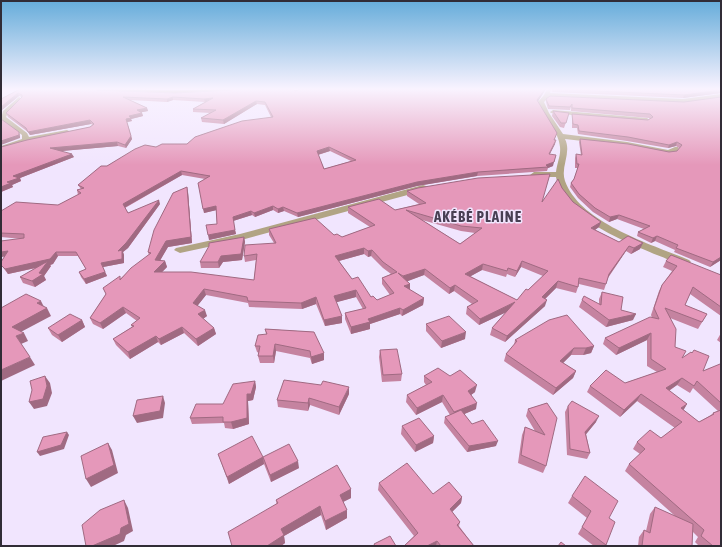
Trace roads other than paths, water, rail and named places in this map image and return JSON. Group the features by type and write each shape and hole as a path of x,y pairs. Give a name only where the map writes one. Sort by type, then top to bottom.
{"street":[{"path":"4,115 3,117 25,134 26,140"},
{"path":"547,115 560,136 564,149 559,174 564,188 574,203 592,218 626,236 697,267"},
{"path":"593,115 620,116 647,120"},
{"path":"1,148 26,140 78,130"},
{"path":"560,136 627,144 670,152 675,149"},
{"path":"525,176 559,174"},
{"path":"180,250 240,238 397,194 432,186"}],"district":[{"name":"AKÉBÉ PLAINE","path":"478,216"}]}
